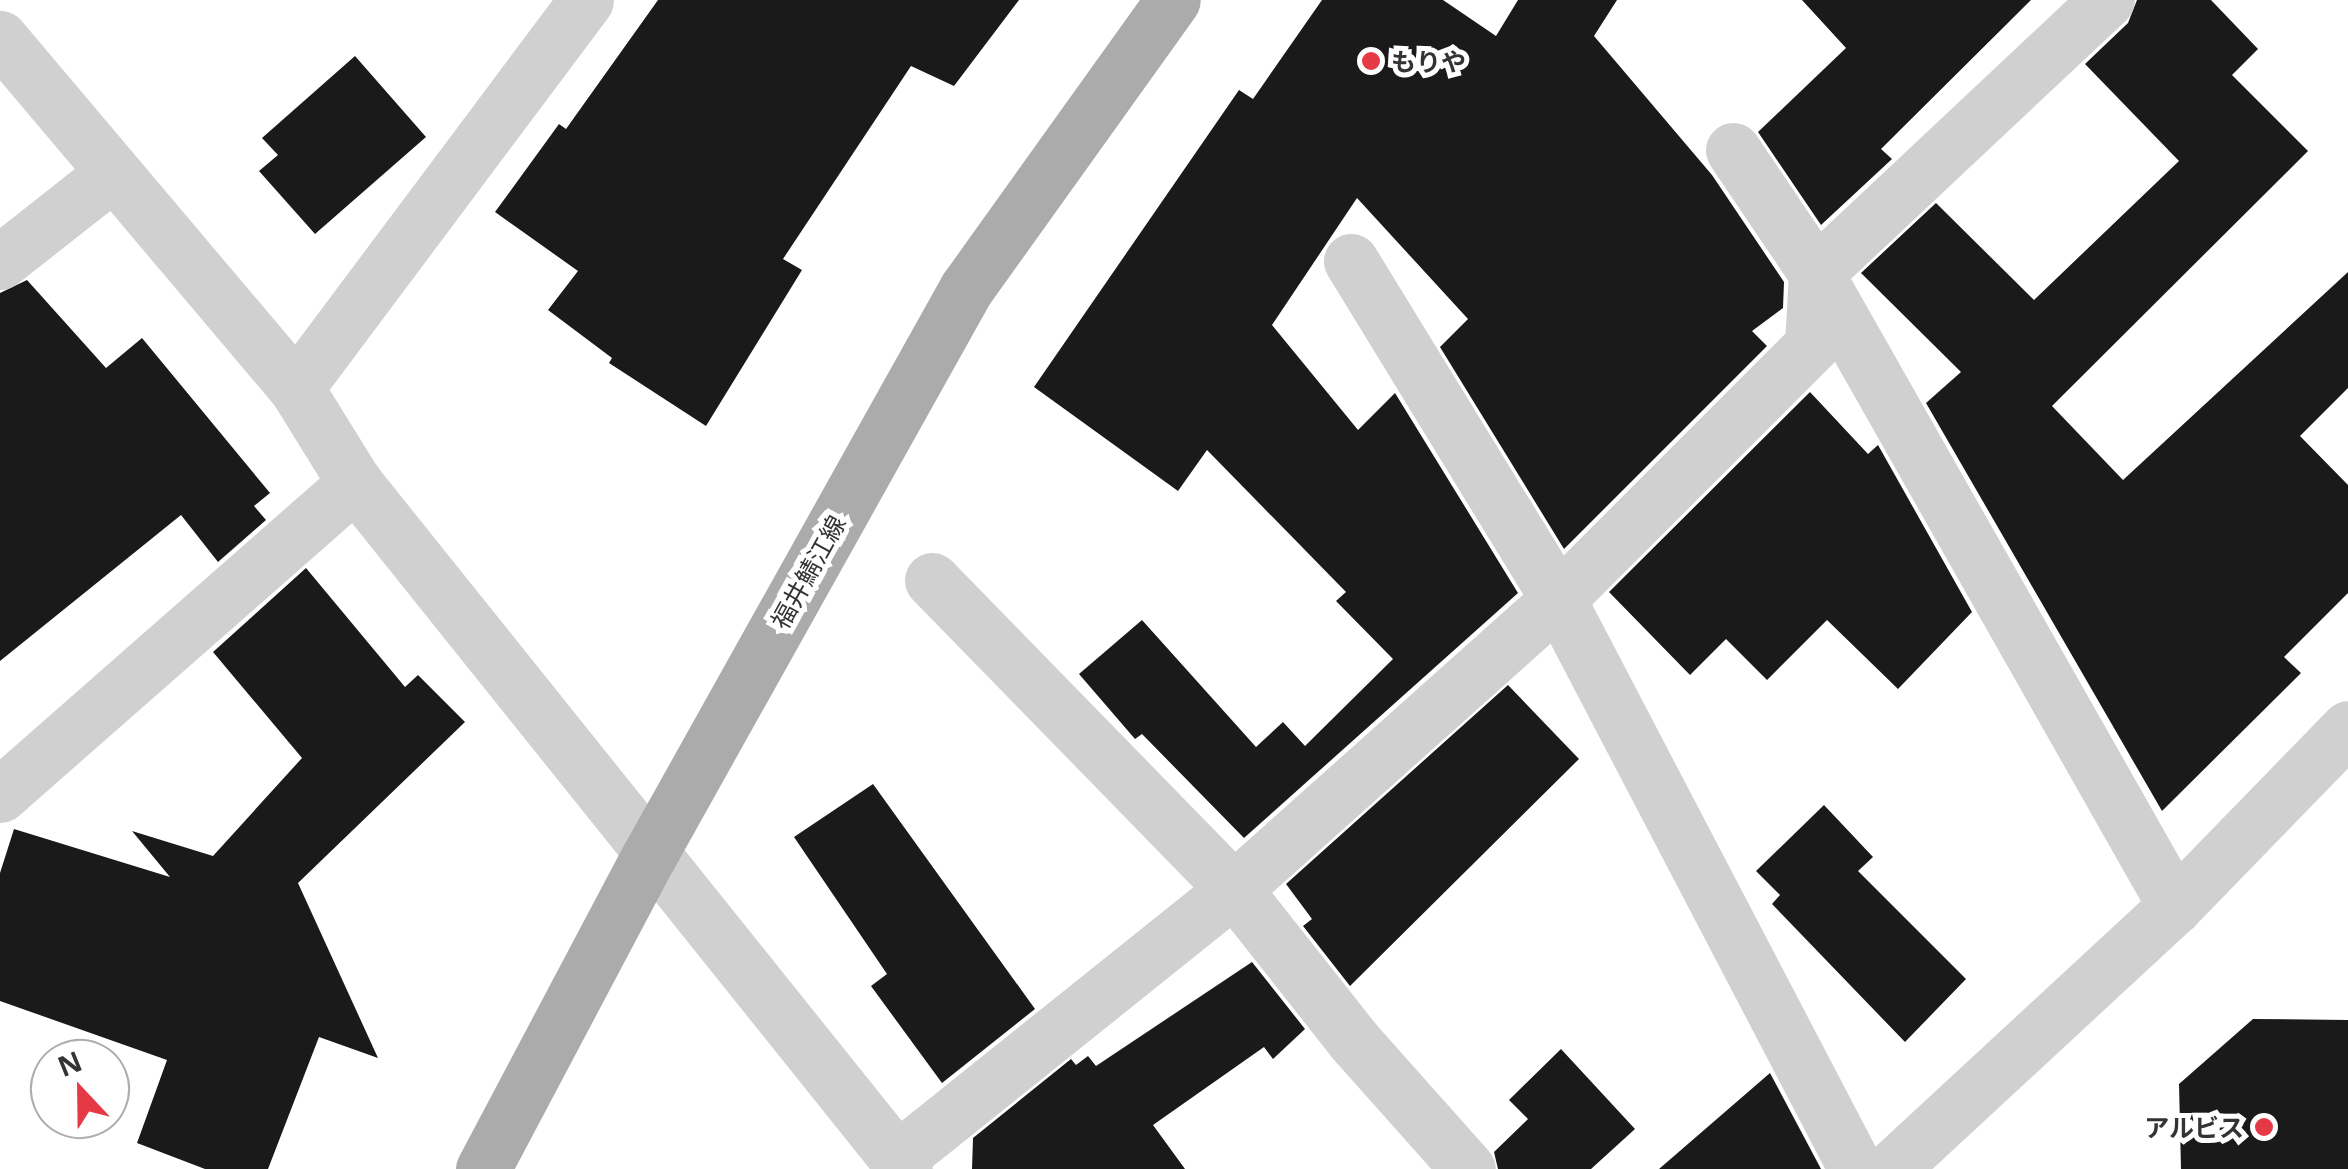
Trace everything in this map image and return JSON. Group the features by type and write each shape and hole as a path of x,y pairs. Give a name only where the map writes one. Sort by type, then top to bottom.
{"main road":[{"name":"福井鯖江線","path":"484,1169 649,856 966,289 1173,0"}],"street":[{"path":"296,388 586,0"},
{"path":"0,38 296,388 355,483 649,856 901,1164 1234,889 1558,600 1812,345 1816,273 2107,0"},
{"path":"1733,150 1816,273 2175,906"},
{"path":"0,262 112,174"},
{"path":"1351,261 1558,600 1856,1169"},
{"path":"0,795 355,483"},
{"path":"932,580 1234,889 1354,1041 1468,1169"},
{"path":"1890,1169 2175,906 2348,728"}],"building":[{"path":"658,0 1019,0 954,86 911,66 783,259 802,270 706,426 609,363 612,358 548,310 578,271 495,212 559,124 566,129"},
{"path":"1322,0 1443,0 1496,36 1518,0 1617,0 1594,36 1712,175 1784,282 1783,308 1752,331 1767,346 1564,549 1440,347 1468,319 1357,198 1272,325 1358,430 1395,393 1518,593 1244,838 1142,734 1135,739 1079,674 1142,620 1256,747 1283,722 1305,746 1393,659 1336,601 1346,592 1207,450 1178,491 1034,387 1239,90 1253,99"},
{"path":"1802,0 2031,0 1881,149 1892,159 1821,225 1758,132 1846,48"},
{"path":"2137,0 2211,0 2258,49 2232,75 2308,151 2052,406 2123,480 2348,272 2348,388 2300,436 2348,485 2348,593 2284,657 2301,673 2162,811 1926,403 1961,372 1861,273 1936,203 2034,300 2179,161 2085,64 2128,23"},
{"path":"355,56 426,137 315,234 259,171 278,155 262,138"},
{"path":"27,280 106,368 142,338 270,493 254,506 266,520 218,562 181,515 0,661 0,293"},
{"path":"1810,392 1868,454 1878,445 1972,612 1898,689 1827,620 1767,680 1726,639 1690,675 1609,592"},
{"path":"306,568 405,687 418,675 465,722 298,883 378,1058 319,1037 268,1169 205,1169 137,1143 167,1060 130,1047 130,1039 108,1039 0,1001 0,873 14,829 170,877 132,831 213,856 302,758 213,652"},
{"path":"1508,685 1579,759 1350,986 1303,926 1312,919 1286,884"},
{"path":"873,784 1035,1009 942,1083 871,986 887,974 794,837"},
{"path":"1824,805 1873,857 1858,871 1966,979 1905,1042 1772,904 1780,895 1756,871"},
{"path":"1252,962 1305,1029 1273,1059 1264,1047 1153,1125 1185,1169 972,1169 973,1138 1071,1059 1076,1065 1088,1056 1096,1066"},
{"name":"アルビス","path":"2253,1019 2348,1020 2348,1169 2181,1169 2179,1084"},
{"path":"1561,1049 1635,1129 1591,1169 1498,1169 1494,1152 1528,1119 1509,1100"},
{"path":"1770,1073 1821,1169 1659,1169"}],"place":[{"name":"もりや","path":"1371,61"},
{"name":"アルビス","path":"2264,1127"}]}
